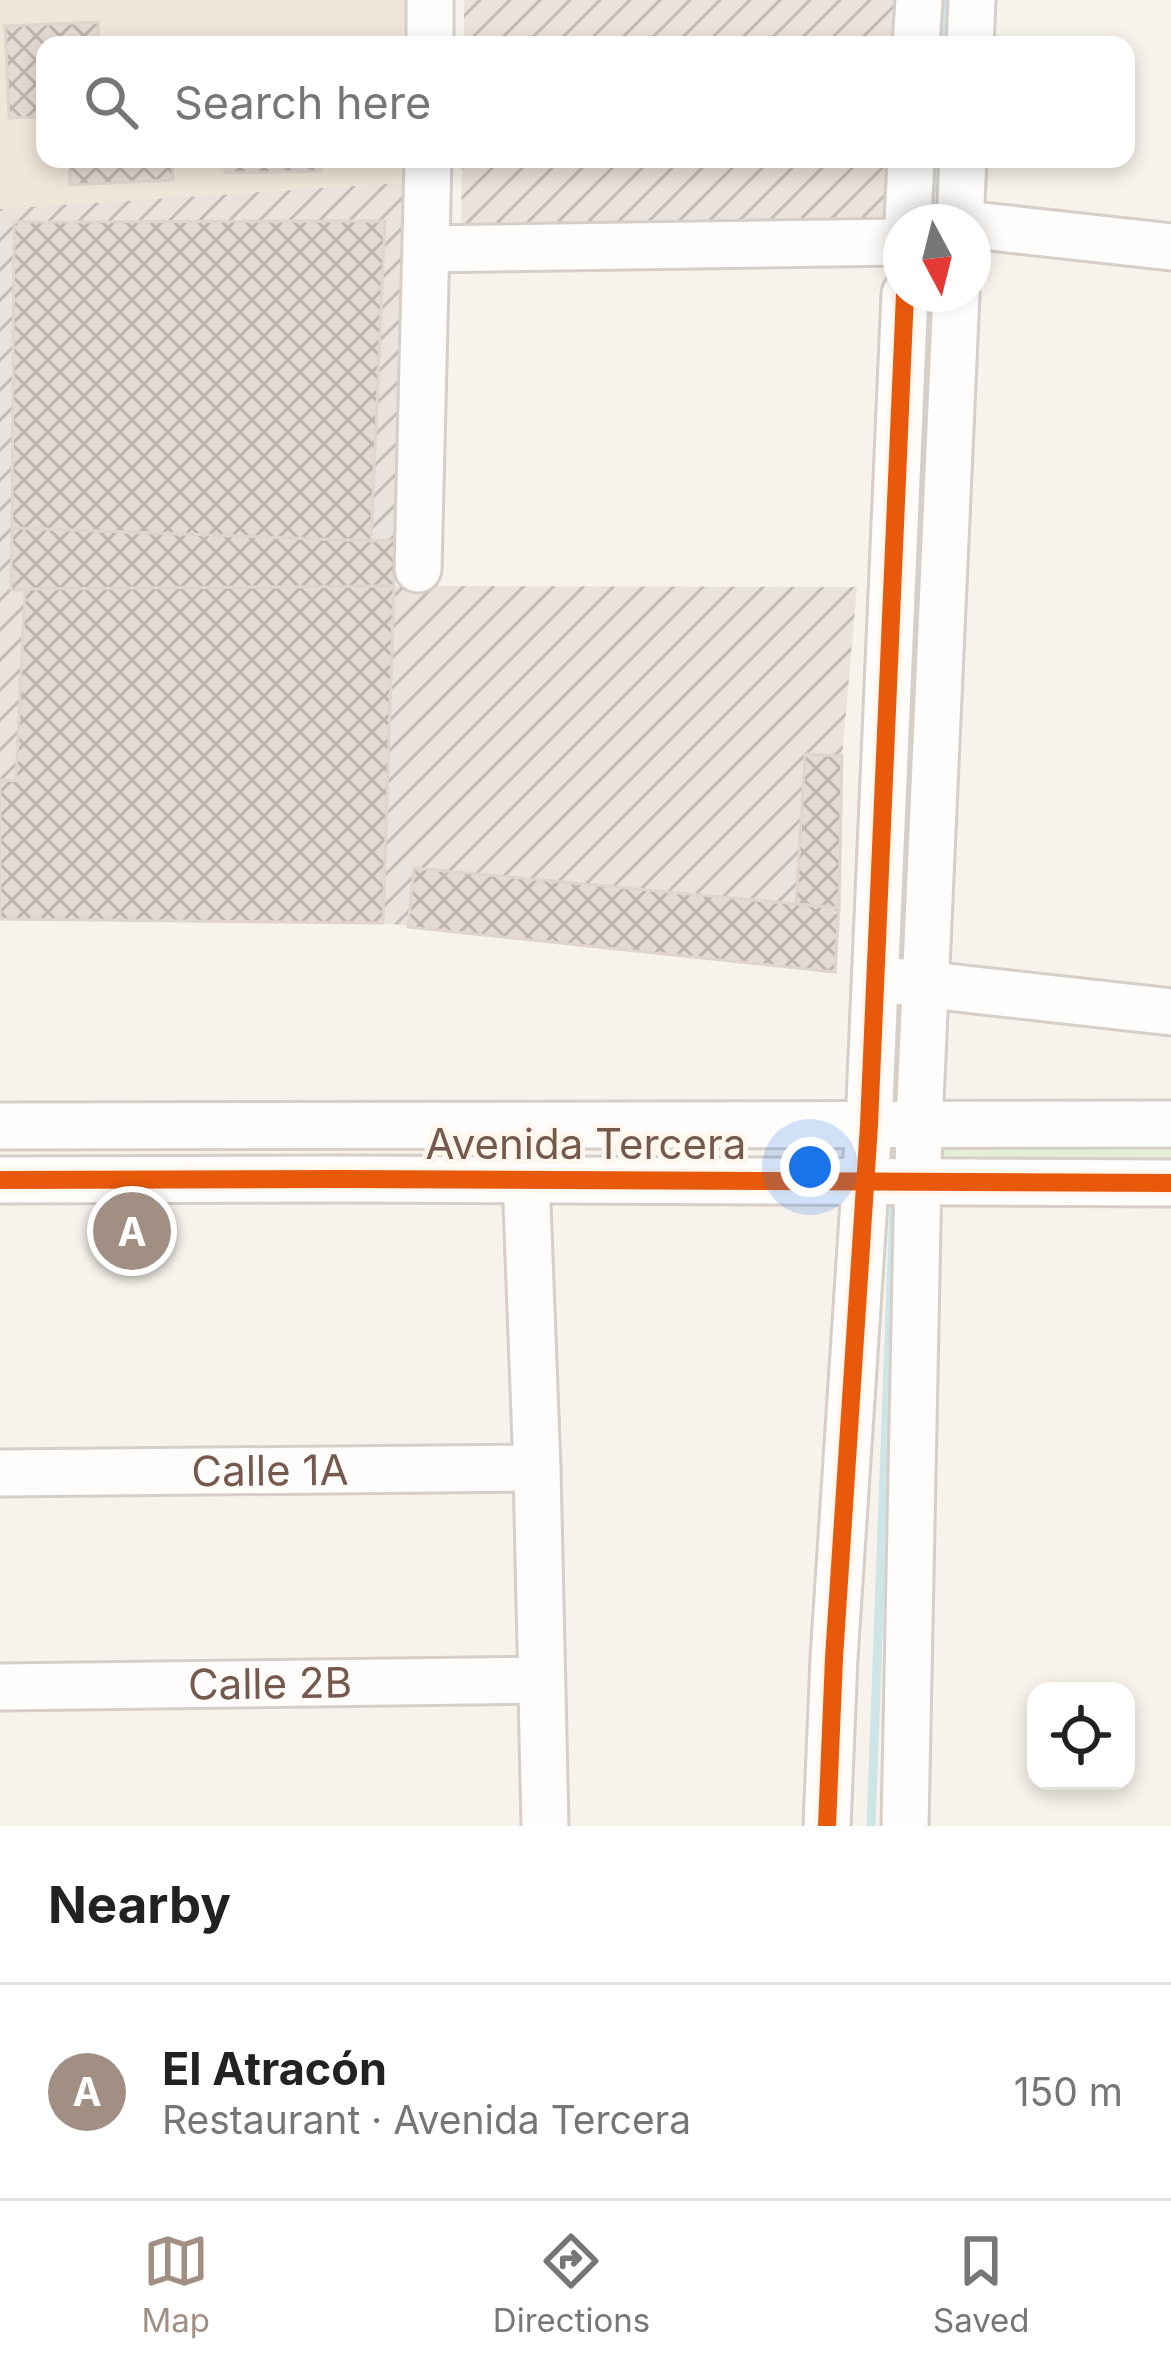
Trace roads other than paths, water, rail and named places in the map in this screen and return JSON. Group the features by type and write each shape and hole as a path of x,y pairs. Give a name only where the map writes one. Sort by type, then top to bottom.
{"street":[{"path":"430,0 430,36"},
{"path":"917,36 919,0"},
{"path":"970,36 972,0"},
{"path":"418,569 428,168"},
{"path":"912,168 914,204"},
{"path":"961,204 963,168"},
{"path":"991,227 1171,248"},
{"path":"427,249 883,228"},
{"path":"826,1826 869,1124 904,312"},
{"path":"905,1826 923,985 955,312"},
{"path":"874,978 1171,1012"},
{"name":"Avenida Tercera","path":"0,1126 1171,1124"},
{"path":"525,1125 545,1826"},
{"name":"Avenida Tercera","path":"0,1180 1171,1183"},
{"name":"Calle 1A","path":"0,1473 538,1468"},
{"name":"Calle 2B","path":"0,1687 541,1680"}],"waterway":[{"path":"942,36 944,0"},
{"path":"936,188 937,168"},
{"path":"907,775 930,312"},
{"path":"871,1826 894,1205"}],"place":[{"name":"El Atracón","path":"132,1231"}]}
